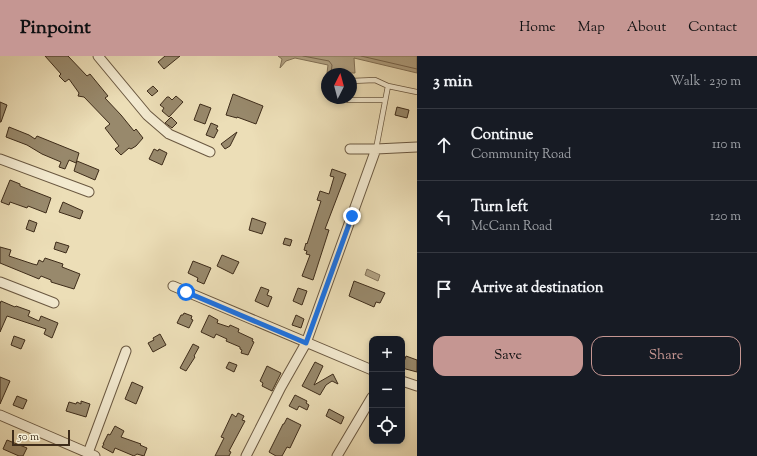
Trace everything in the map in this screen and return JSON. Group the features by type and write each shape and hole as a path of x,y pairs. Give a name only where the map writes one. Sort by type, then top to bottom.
{"street":[{"path":"98,56 147,114 169,134 210,152"},
{"path":"350,149 376,150 417,147"},
{"path":"246,456 306,343 376,150"},
{"path":"0,159 89,192"},
{"path":"0,282 54,303"},
{"path":"173,286 369,369"},
{"path":"0,415 91,455 126,351"},
{"path":"405,382 417,386"},
{"path":"337,456 369,402"}],"lane":[{"path":"357,81 375,80 388,86 417,92"},
{"path":"376,150 388,86"},
{"path":"357,100 385,100"}],"water":[{"path":"278,56 417,56 417,73 354,58 355,68 328,68 328,65 295,58 286,61 280,68 282,59"},
{"path":"367,269 380,275 378,281 365,275"}],"building":[{"path":"45,56 68,56 87,76 90,74 108,96 105,98 134,131 136,129 143,138 136,146 131,149 129,148 121,155 115,149 119,146 105,128 110,124 84,97 78,96 79,93 69,79 65,82 59,76 61,74"},
{"path":"165,56 180,56 164,69 158,62"},
{"path":"153,86 158,91 152,96 147,91"},
{"path":"233,94 263,106 256,124 237,117 226,115"},
{"path":"176,96 183,102 169,117 162,111 164,108 160,105 167,97 172,100"},
{"path":"0,102 7,105 1,122 0,122"},
{"path":"200,104 211,108 205,124 194,120"},
{"path":"397,107 409,110 407,118 395,115"},
{"path":"171,117 177,123 172,128 165,123"},
{"path":"211,123 218,126 216,129 218,130 214,138 206,135"},
{"path":"9,127 35,139 37,136 79,153 76,163 69,160 65,169 59,167 61,162 42,154 27,145 6,137"},
{"path":"237,132 230,146 225,149 221,144"},
{"path":"154,149 158,151 159,149 167,153 162,165 149,159"},
{"path":"77,161 99,170 95,180 74,171"},
{"path":"332,169 346,174 325,229 329,230 313,280 302,276 310,255 306,254 307,251 304,250 321,201 317,200 320,191 329,194 334,177 330,176"},
{"path":"10,180 20,184 20,186 51,198 46,213 28,206 27,208 10,202 9,205 1,202"},
{"path":"63,202 83,211 80,219 59,212"},
{"path":"252,218 266,223 262,234 249,230"},
{"path":"29,220 37,223 34,232 26,229"},
{"path":"285,238 292,240 290,246 283,244"},
{"path":"56,242 69,246 66,253 54,249"},
{"path":"0,247 11,250 9,256 33,264 37,265 39,260 43,262 45,258 63,264 62,267 80,274 74,289 51,282 51,280 41,276 39,279 0,263"},
{"path":"222,255 239,262 233,274 217,266"},
{"path":"193,261 211,268 204,284 197,281 198,278 188,273"},
{"path":"354,281 385,293 380,303 376,302 374,307 349,296"},
{"path":"261,287 269,290 267,295 272,297 268,307 255,301"},
{"path":"298,288 307,291 302,305 293,301"},
{"path":"1,301 30,311 28,316 39,321 41,316 58,323 52,338 44,334 46,329 7,316 0,332"},
{"path":"184,313 192,316 191,319 193,320 189,328 177,323 181,315"},
{"path":"209,315 218,320 217,323 229,327 230,325 239,329 238,332 253,339 252,341 254,342 248,355 241,353 242,350 240,347 226,341 227,339 216,334 214,338 201,332"},
{"path":"296,315 304,319 301,328 292,325"},
{"path":"160,334 166,345 153,352 148,343"},
{"path":"14,336 25,340 21,349 11,345"},
{"path":"193,344 199,347 194,356 195,357 186,371 180,368"},
{"path":"406,356 417,360 417,372 405,369"},
{"path":"229,362 237,365 234,372 226,368"},
{"path":"315,362 323,366 314,385 333,374 338,384 332,381 326,385 320,395 302,386"},
{"path":"267,366 281,373 272,391 262,386 263,383 260,381"},
{"path":"0,377 10,381 0,404"},
{"path":"132,382 143,387 136,404 125,399"},
{"path":"295,395 307,401 306,403 309,405 307,410 299,406 297,410 289,406"},
{"path":"17,396 27,400 23,409 13,405"},
{"path":"81,401 90,404 86,417 66,411 69,402 76,404 77,402 81,404"},
{"path":"329,409 344,417 341,424 326,416"},
{"path":"238,413 244,416 242,420 245,421 229,451 231,452 229,456 215,456 224,438 221,437 232,414 236,417"},
{"path":"287,418 301,425 290,448 287,447 282,456 276,456 269,452"},
{"path":"115,426 124,431 121,437 141,444 140,445 147,448 144,456 137,454 134,456 115,448 113,453 102,447 108,434 110,435"},
{"path":"7,440 27,448 23,456 19,456 3,449"}],"route":[{"path":"186,292 306,343 352,216"}]}
